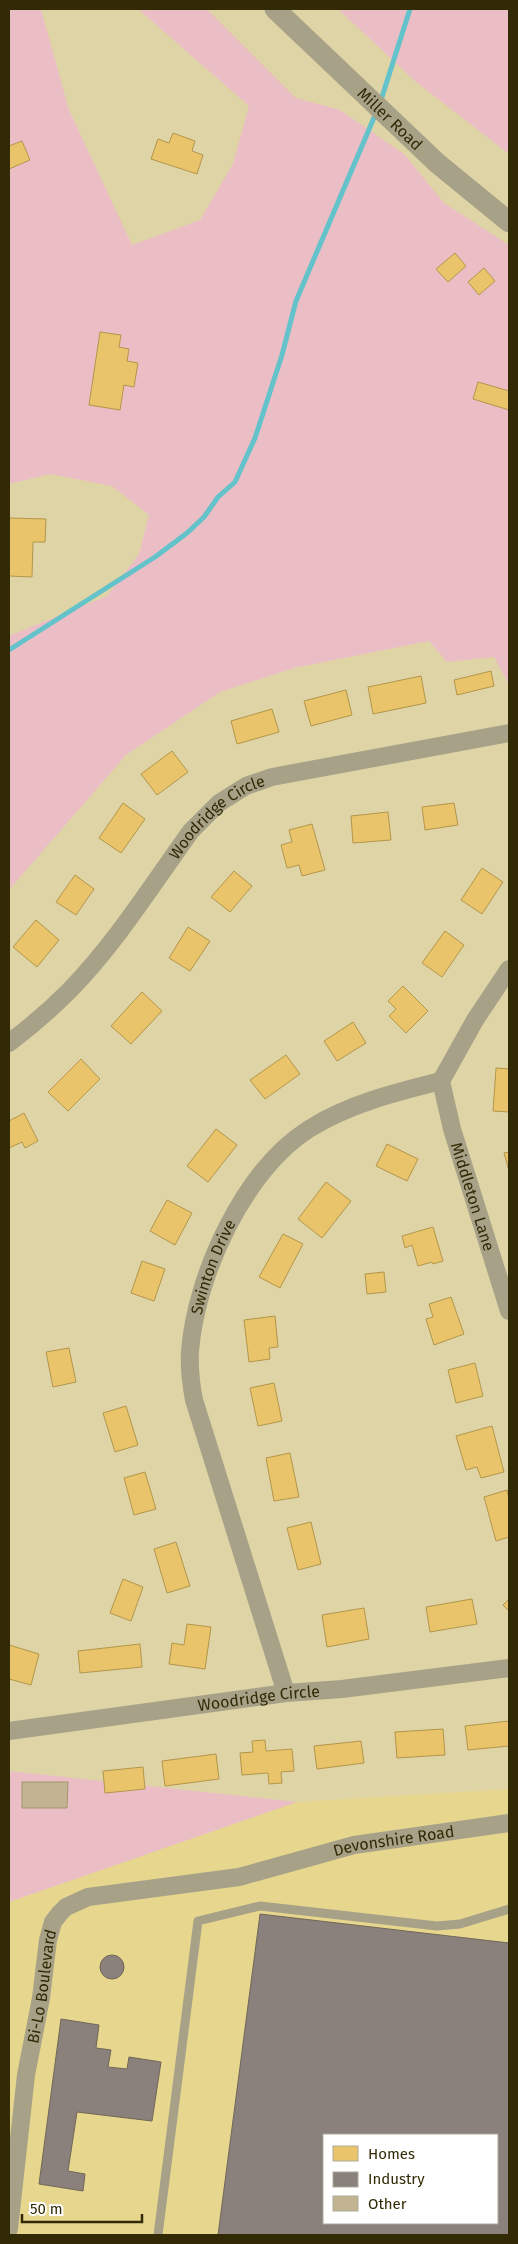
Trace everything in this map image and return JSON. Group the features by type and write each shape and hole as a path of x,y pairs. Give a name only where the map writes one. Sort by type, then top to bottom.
{"street":[{"name":"Miller Road","path":"275,9 437,163 509,222"},
{"name":"Woodridge Circle","path":"9,1043 39,1020 92,966 115,937 190,831 209,811 234,793 272,777 509,733"},
{"path":"441,1081 475,1020 509,969"},
{"name":"Middleton Lane","path":"441,1081 452,1129 509,1311"},
{"name":"Swinton Drive","path":"286,1693 194,1400 190,1377 190,1353 198,1305 214,1258 234,1217 260,1173 283,1148 308,1129 338,1113 396,1092 441,1081"},
{"name":"Woodridge Circle","path":"9,1731 286,1693 509,1668"},
{"name":"Devonshire Road","path":"281,1866 325,1852 354,1846 509,1823"},
{"name":"Bi-Lo Boulevard","path":"9,2229 26,2075 41,1998 48,1940 54,1922 60,1913 66,1907 88,1897 239,1877 281,1866"}],"lane":[{"path":"158,2235 198,1921 260,1906 437,1926 460,1924 509,1910"}],"shaded area":[{"path":"9,9 41,9 69,110 132,245 200,220 233,164 249,106 138,9 207,9 296,98 340,110 404,154 444,203 509,245 509,685 494,657 447,662 429,641 294,668 220,692 126,755 9,890 9,636 107,596 139,554 149,515 112,486 50,474 9,484"},
{"path":"338,9 509,9 509,154 416,82"},
{"path":"9,1771 297,1802 9,1902"},
{"path":"509,1789 509,2235 9,2235 9,1902 297,1802"}],"building: Homes":[{"path":"173,133 195,141 192,151 203,155 197,174 151,159 158,139 169,143"},
{"path":"22,141 30,160 9,169 9,146"},
{"path":"455,253 466,266 448,282 436,269"},
{"path":"484,268 495,281 479,295 468,282"},
{"path":"100,332 121,335 119,347 129,349 127,361 138,363 134,387 124,385 120,410 89,405"},
{"path":"478,382 509,391 509,410 473,399"},
{"path":"9,518 46,519 45,542 33,542 32,577 9,576"},
{"path":"491,671 494,686 457,695 454,680"},
{"path":"421,676 426,703 373,714 368,687"},
{"path":"346,690 352,715 311,726 304,701"},
{"path":"272,709 279,732 237,744 231,721"},
{"path":"172,751 188,772 157,795 141,774"},
{"path":"123,803 145,819 121,853 99,838"},
{"path":"454,803 458,825 425,830 422,807"},
{"path":"388,812 391,840 353,843 351,816"},
{"path":"312,824 325,870 302,876 299,865 287,868 281,845 292,842 289,830"},
{"path":"482,868 503,882 482,914 461,900"},
{"path":"234,871 252,886 230,912 211,897"},
{"path":"75,875 94,889 76,915 56,902"},
{"path":"36,920 59,940 37,967 13,947"},
{"path":"188,927 210,941 190,971 169,958"},
{"path":"445,931 464,945 442,977 422,963"},
{"path":"403,986 428,1011 406,1033 389,1016 396,1009 388,1001"},
{"path":"142,992 162,1011 131,1044 111,1026"},
{"path":"353,1022 366,1043 337,1061 324,1041"},
{"path":"286,1055 300,1074 265,1099 250,1080"},
{"path":"81,1059 100,1079 68,1111 48,1092"},
{"path":"496,1068 509,1069 509,1112 493,1111"},
{"path":"24,1113 38,1141 25,1148 22,1142 9,1148 9,1121"},
{"path":"216,1129 237,1145 208,1182 187,1166"},
{"path":"387,1144 418,1159 407,1181 376,1166"},
{"path":"509,1152 509,1171 504,1153"},
{"path":"326,1182 351,1201 322,1238 298,1219"},
{"path":"167,1200 192,1213 175,1245 150,1231"},
{"path":"433,1227 443,1261 418,1266 412,1245 405,1248 402,1236"},
{"path":"283,1234 303,1244 280,1288 259,1277"},
{"path":"142,1261 165,1269 154,1301 131,1293"},
{"path":"384,1272 386,1292 367,1294 365,1274"},
{"path":"451,1297 464,1334 434,1345 426,1319 433,1317 429,1304"},
{"path":"275,1316 278,1347 269,1348 270,1359 249,1362 244,1320"},
{"path":"69,1348 76,1382 53,1387 46,1352"},
{"path":"475,1363 483,1396 456,1403 448,1370"},
{"path":"274,1383 282,1421 258,1426 250,1388"},
{"path":"126,1406 138,1445 115,1452 103,1413"},
{"path":"492,1426 504,1472 481,1478 477,1467 466,1470 456,1436"},
{"path":"290,1453 299,1497 274,1501 266,1458"},
{"path":"145,1472 156,1509 134,1515 124,1478"},
{"path":"507,1490 509,1499 509,1537 496,1541 484,1497"},
{"path":"311,1522 321,1564 298,1570 287,1528"},
{"path":"176,1542 190,1586 167,1593 154,1549"},
{"path":"123,1579 143,1587 131,1621 110,1613"},
{"path":"472,1599 477,1624 430,1632 426,1607"},
{"path":"509,1599 509,1611 503,1605"},
{"path":"364,1608 369,1639 327,1647 322,1615"},
{"path":"187,1624 211,1627 205,1669 169,1664 172,1643 184,1645"},
{"path":"140,1644 142,1667 80,1673 78,1651"},
{"path":"9,1645 39,1654 31,1685 9,1679"},
{"path":"509,1721 509,1746 468,1750 465,1726"},
{"path":"443,1729 445,1755 397,1758 395,1732"},
{"path":"265,1740 266,1751 292,1749 294,1771 281,1772 282,1783 269,1784 268,1773 242,1775 240,1753 253,1752 252,1741"},
{"path":"361,1741 364,1763 317,1769 314,1746"},
{"path":"216,1754 219,1779 165,1786 162,1761"},
{"path":"143,1767 145,1789 105,1793 103,1771"}],"building: Industry":[{"path":"260,1914 509,1943 509,2235 218,2235"},
{"path":"112,1955 117,1956 123,1962 123,1972 117,1978 112,1979 107,1978 101,1972 100,1967 101,1962 107,1956"},
{"path":"61,2019 99,2025 96,2048 111,2050 108,2067 127,2069 129,2057 161,2062 152,2121 77,2112 68,2171 85,2174 83,2191 39,2184"}],"building: Other":[{"path":"22,1782 68,1782 67,1808 22,1808"}],"waterway":[{"path":"381,100 410,9"},
{"path":"9,650 155,557 187,533 204,517 218,497 235,482 255,438 282,355 296,301 376,113"}]}
